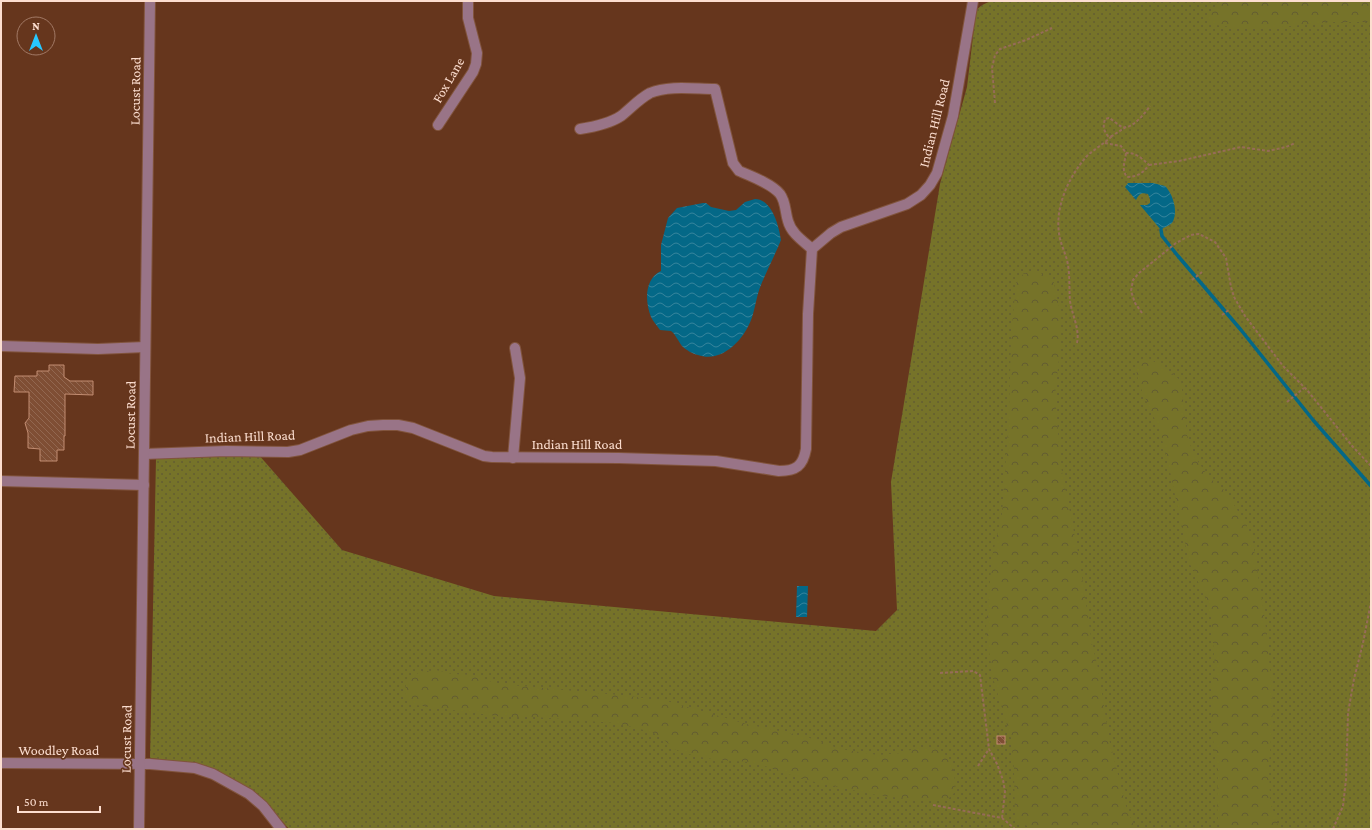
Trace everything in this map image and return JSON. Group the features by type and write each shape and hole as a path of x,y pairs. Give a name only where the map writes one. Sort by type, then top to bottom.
{"street":[{"name":"Locust Road","path":"139,829 150,1"},
{"name":"Fox Lane","path":"438,125 473,72 476,64 477,53 468,18 468,1"},
{"name":"Indian Hill Road","path":"144,454 226,451 288,452 300,450 351,430 368,426 398,425 413,428 484,456 513,458 619,458 716,461 779,471 788,471 800,465 804,458 806,449 808,314 812,249 831,233 841,227 907,204 921,195 930,186 937,173 953,116 975,2"},
{"path":"580,129 593,127 615,119 651,93 687,88 715,89 731,156 736,167 739,171 774,189 780,195 784,201 788,222 792,230 812,249"},
{"path":"1,346 98,349 145,347"},
{"path":"513,458 520,378 515,348"},
{"path":"1,481 144,485"},
{"name":"Woodley Road","path":"1,763 140,764"},
{"path":"140,764 195,768 213,774 249,794 263,806 281,829"}],"path":[{"path":"995,103 992,68 994,55 1000,49 1026,40 1052,28"},
{"path":"1077,343 1078,336 1070,300 1068,265 1059,233 1059,213 1064,194 1076,172 1088,156 1112,136 1138,120 1150,106"},
{"path":"1112,136 1108,136 1104,131 1105,119 1109,118 1121,127 1126,127"},
{"path":"1105,143 1121,146 1126,153 1123,167 1124,173 1127,177 1134,177 1149,165 1179,161 1241,147 1250,147 1268,151 1286,147 1295,143"},
{"path":"1126,153 1130,152 1136,155 1149,165"},
{"path":"1142,313 1135,303 1131,291 1133,280 1139,273 1176,243 1191,235 1199,234 1215,242 1226,258 1231,287 1245,316 1283,366 1304,388 1353,447 1371,466"},
{"path":"1192,280 1202,272"},
{"path":"1222,315 1230,309"},
{"path":"1288,401 1304,388"},
{"path":"1333,829 1343,806 1346,780 1348,713 1371,602"},
{"path":"940,674 973,671 980,675 989,749 1003,780 1005,792 1002,818"},
{"path":"978,766 989,749"},
{"path":"933,805 1002,818 1015,829"}],"green space":[{"path":"992,1 1371,1 1371,829 289,829 263,799 230,777 193,763 150,758 156,458 258,454 342,550 494,596 876,631 897,610 891,482 940,184 967,87 976,11 985,3"},
{"path":"1371,1 1371,22 1329,22 1246,29 1209,24 1208,14 1219,2"},
{"path":"1024,273 1040,273 1053,279 1060,311 1061,341 1055,395 1061,467 1079,557 1092,644 1098,668 1109,739 1126,806 1135,829 1035,829 1015,821 1014,769 1011,738 993,678 986,629 992,557 1002,514 1009,416 1011,337 1016,283"},
{"path":"1146,357 1167,369 1181,381 1187,435 1194,456 1209,477 1223,489 1234,505 1245,522 1253,543 1265,620 1273,707 1269,766 1270,800 1279,829 1221,829 1218,820 1218,778 1211,723 1211,699 1215,667 1211,618 1205,597 1189,562 1160,431 1139,384 1136,369"},
{"path":"436,670 452,674 473,675 495,683 629,696 670,702 750,725 804,736 840,749 878,755 901,753 920,747 935,747 948,757 954,773 956,791 946,801 921,801 871,794 811,781 750,762 718,760 695,756 674,749 662,738 652,732 616,723 535,717 504,717 416,705 405,696 406,683 413,676 422,672"}],"water":[{"path":"1128,183 1153,183 1165,186 1173,199 1175,209 1172,223 1161,230 1140,205 1147,205 1150,203 1148,194 1140,194 1136,200 1125,187"},
{"path":"755,199 766,203 774,214 781,240 760,288 750,323 740,339 725,352 716,356 707,357 694,354 682,346 671,331 660,330 651,317 649,311 647,291 651,279 661,271 661,245 668,218 677,208 706,203 711,207 729,211 736,210 745,202"},
{"path":"797,586 808,586 807,617 796,617"}],"building":[{"path":"49,365 64,365 64,377 70,381 93,381 93,395 65,394 64,450 57,450 57,461 40,461 40,449 28,448 28,433 25,423 29,418 29,392 14,392 15,376 37,376 37,371 49,371"},
{"path":"997,736 1005,736 1005,744 997,744"}],"waterway":[{"path":"1161,230 1162,236 1178,256 1241,330 1313,420 1371,486"}]}
